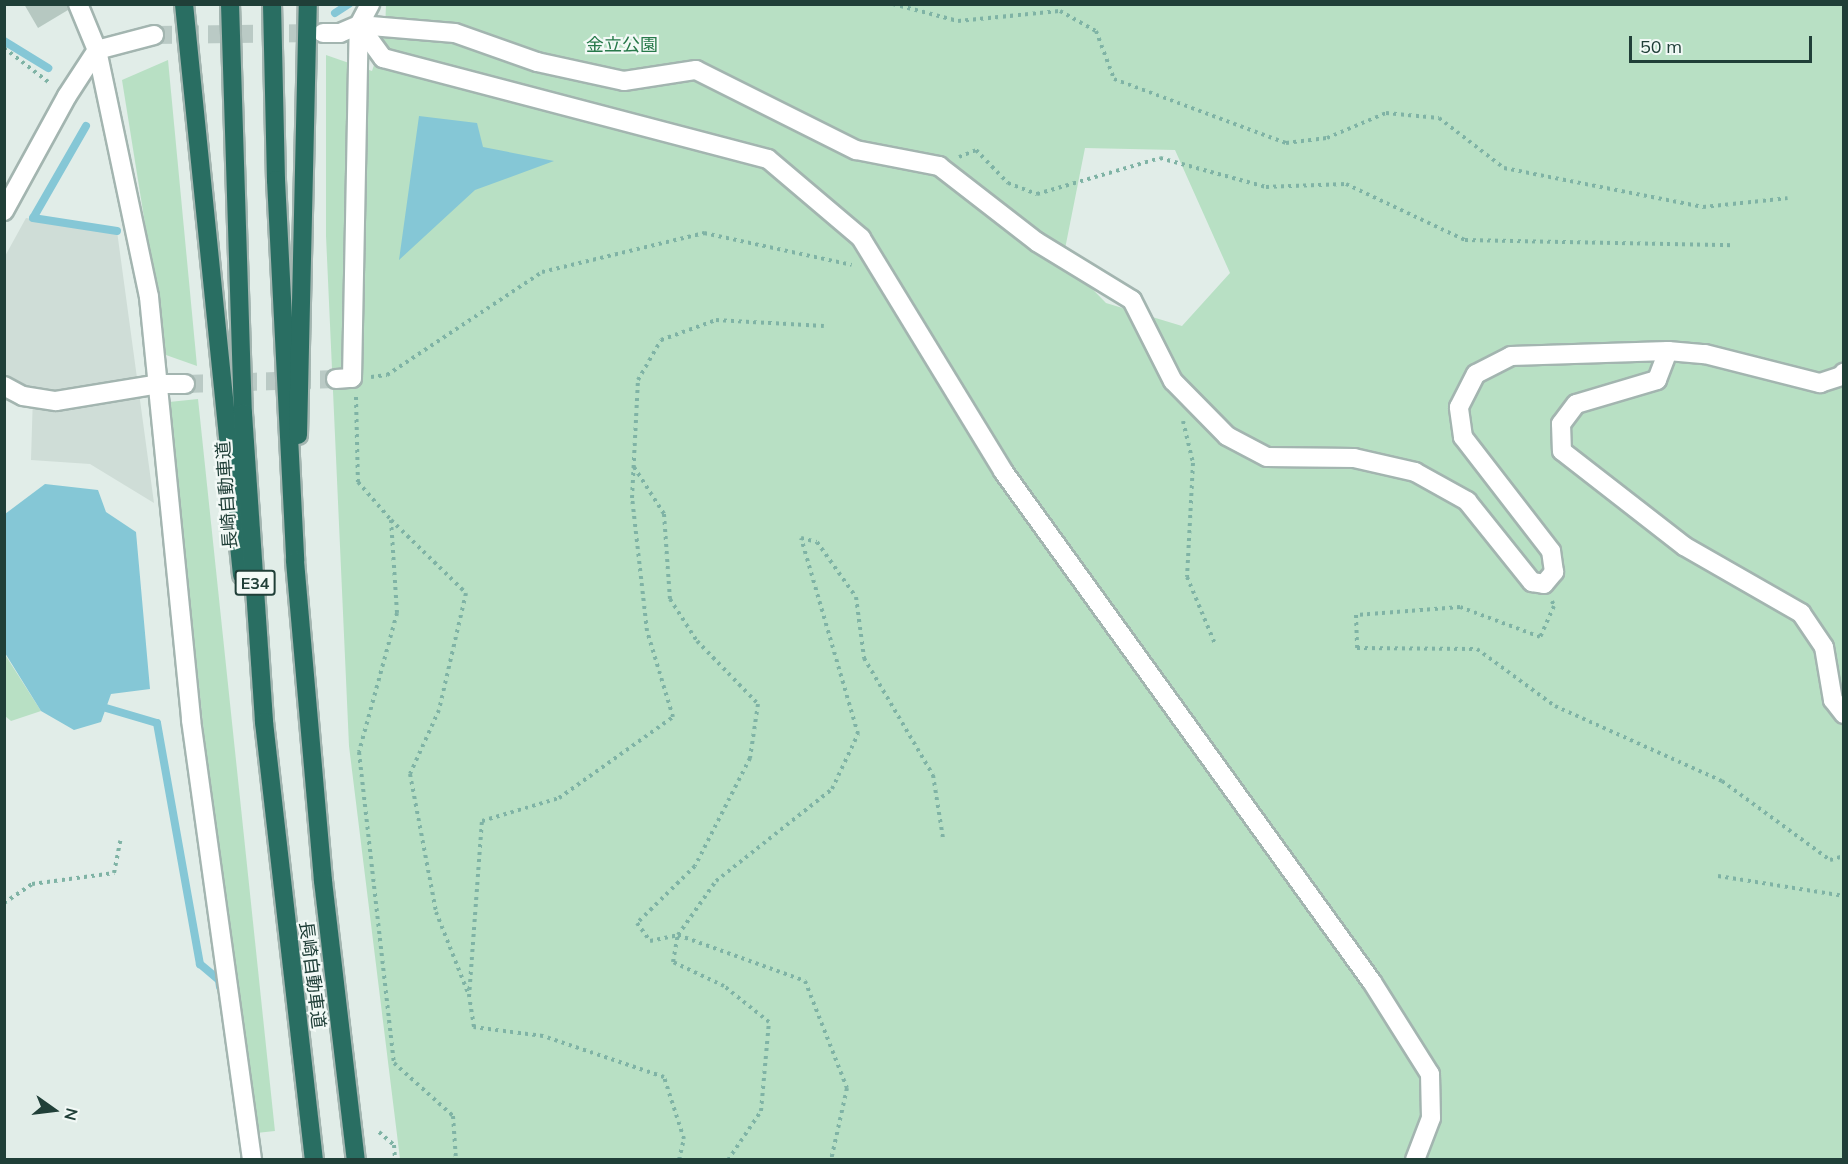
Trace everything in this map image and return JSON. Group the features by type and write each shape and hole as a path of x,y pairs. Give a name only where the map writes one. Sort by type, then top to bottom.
{"highway":[{"path":"184,4 258,722 280,886"},
{"name":"長崎自動車道","path":"230,4 243,413 280,886 314,1160"},
{"name":"長崎自動車道","path":"272,4 276,192 295,561 323,881 356,1160"},
{"path":"295,561 308,4"}],"street":[{"path":"78,4 97,50 149,297 191,720 252,1160"},
{"path":"344,379 359,25 370,4"},
{"path":"359,25 383,58 768,159 861,238 1003,471 1372,982 1430,1074 1431,1118 1415,1160"},
{"path":"323,33 340,33 359,25 455,33 537,62 624,81 696,70 856,150 939,166 1037,242 1132,300 1173,381 1227,436 1267,457 1354,458 1415,472 1467,501 1532,582 1544,584 1554,572 1551,551 1463,437 1459,407 1476,374 1511,356 1668,351 1705,354 1820,383 1842,376 1844,372"},
{"path":"4,211 67,96 97,50 154,35"},
{"path":"1668,351 1658,380 1576,404 1561,424 1562,451 1684,546 1801,613 1824,647 1833,700 1844,714"},
{"path":"4,386 23,396 56,401 159,384 185,384"}],"path":[{"path":"893,4 958,21 1060,10 1096,31 1114,79 1286,143 1327,138 1386,113 1439,118 1504,168 1703,207 1788,198"},
{"path":"4,48 67,96"},
{"path":"939,166 976,150 1008,183 1037,194 1160,158 1266,187 1346,184 1465,240 1734,245"},
{"path":"680,1160 684,1139 664,1077 543,1036 474,1027 469,997 436,912 410,774 439,710 466,593 391,520 358,482 358,409 344,379 387,375 542,272 704,233 882,272"},
{"path":"469,997 482,821 559,798 673,717 648,631 632,498 638,380 661,340 716,320 824,326"},
{"path":"1173,381 1193,463 1187,577 1215,644"},
{"path":"633,467 664,514 670,599 697,641 758,704 750,758 695,866 637,923 650,941 678,935 805,981 847,1088 831,1160"},
{"path":"391,520 397,613 359,752 394,1063 453,1116 456,1160"},
{"path":"728,1160 761,1111 769,1022 724,986 673,962 678,935 716,881 832,789 858,734 801,538 817,542 856,597 864,658 933,775 943,838"},
{"path":"1544,584 1554,606 1540,636 1460,607 1356,615 1358,648 1477,649 1555,706 1722,781 1830,860 1844,856"},
{"path":"4,903 32,884 114,873 120,841"},
{"path":"1718,876 1844,896"},
{"path":"379,1132 394,1145 395,1160"}],"shaded area":[{"path":"26,218 117,231 154,503 90,464 31,460 33,394 5,380 4,258"}],"green space":[{"name":"金立公園","path":"386,4 1843,5 1843,1159 400,1159 349,746 326,236 326,55 372,71 385,32","holes":["1085,148 1175,150 1230,273 1182,326 1106,303 1063,259"]},
{"path":"168,60 197,366 166,355 122,80"},
{"path":"198,399 275,1131 246,1134 169,402"},
{"path":"4,653 41,711 11,721 5,716"}],"water":[{"path":"419,116 477,123 483,147 554,161 475,190 399,260"},
{"path":"45,484 98,490 106,512 136,532 150,689 111,694 101,722 74,730 41,711 5,653 5,514"}],"building":[{"path":"24,4 67,4 68,10 38,28"}],"waterway":[{"path":"335,13 349,4"},
{"path":"4,41 48,68"},
{"path":"86,126 33,218 117,231"},
{"path":"106,708 157,723 200,964 219,980 220,987"}],"tunnel":[{"path":"154,35 321,33"},
{"path":"185,384 336,379"}]}
